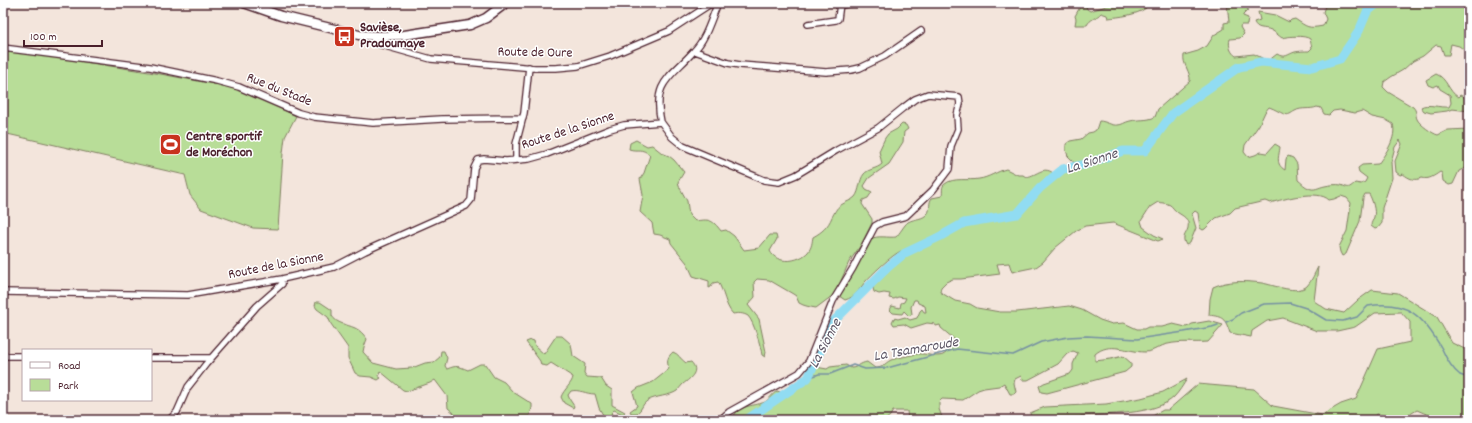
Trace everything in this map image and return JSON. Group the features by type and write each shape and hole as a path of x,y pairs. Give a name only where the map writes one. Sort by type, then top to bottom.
{"street":[{"path":"244,3 260,10 281,16 373,36 404,35 470,25 486,18 506,3"},
{"path":"713,3 716,8 709,26 695,51 672,72 662,87 659,103 661,122 675,140 683,146 764,180 779,182 796,175 837,150 878,128 903,108 919,98 932,94 956,95 961,99 957,115 958,129 951,146 949,169 933,190 906,216 882,222 875,226 854,268 833,301 808,364 799,373 729,412 720,420"},
{"name":"Route de Oure","path":"373,36 374,41 378,44 431,59 529,68 578,66 606,58 670,31 713,3"},
{"path":"808,24 836,20 838,19 839,4 844,5 852,3"},
{"path":"695,51 728,63 740,65 835,72 851,70 873,62 904,44 922,31"},
{"name":"Rue du Stade","path":"3,48 150,67 202,78 239,87 299,113 314,117 373,123 442,119 523,118"},
{"path":"516,160 518,134 523,118 529,68"},
{"name":"Route de la Sionne","path":"3,292 188,295 282,279 334,267 365,251 466,206 470,200 474,168 478,160 484,159 506,161 529,158 547,154 624,125 661,122"},
{"path":"169,420 174,417 177,412 189,385 257,306 282,284 282,279"},
{"path":"3,356 22,356"},
{"path":"152,358 211,358"}],"green space":[{"path":"1080,3 1085,3 1087,9 1090,11 1116,3 1146,3 1146,8 1133,14 1112,18 1108,18 1107,15 1101,13 1087,25 1075,25 1075,16 1080,7"},
{"path":"1227,3 1238,3 1240,7 1248,7 1248,10 1243,15 1248,18 1247,25 1241,25 1240,27 1244,34 1240,38 1230,39 1230,49 1236,56 1254,54 1268,61 1277,54 1284,56 1300,51 1309,51 1312,48 1310,39 1308,38 1296,36 1282,38 1271,30 1255,25 1254,22 1260,20 1258,12 1275,15 1289,22 1295,19 1305,26 1314,27 1323,26 1326,19 1323,12 1325,6 1329,3 1469,3 1469,53 1459,46 1451,44 1449,55 1444,55 1441,46 1436,45 1423,56 1413,61 1403,70 1384,82 1383,87 1388,92 1413,107 1418,121 1438,135 1448,130 1469,129 1469,166 1459,171 1453,184 1449,185 1443,181 1442,173 1440,172 1429,178 1417,179 1410,178 1403,174 1400,175 1396,172 1395,161 1402,144 1400,140 1395,147 1391,162 1392,178 1382,208 1382,223 1375,229 1371,226 1374,218 1374,208 1369,194 1365,194 1363,198 1360,221 1346,254 1342,256 1339,247 1347,231 1351,203 1347,198 1341,196 1329,200 1317,195 1309,195 1270,203 1265,201 1235,208 1230,213 1216,218 1203,230 1200,228 1198,213 1195,211 1192,214 1196,228 1190,243 1186,245 1184,238 1188,228 1187,220 1170,205 1158,202 1150,207 1141,221 1143,227 1154,235 1163,239 1158,241 1113,223 1085,226 1076,231 1055,248 1043,262 1036,267 1012,272 1009,263 997,264 1000,274 953,279 946,282 941,287 940,292 955,301 970,304 977,308 1000,312 1017,312 1069,306 1082,310 1100,320 1112,324 1124,323 1137,329 1162,327 1173,324 1186,327 1192,324 1209,321 1223,325 1208,342 1173,343 1145,352 1119,348 1107,348 1095,354 1095,361 1123,356 1131,363 1131,367 1125,372 1047,393 1041,392 1039,386 1070,374 1073,370 1073,364 1078,353 1073,351 1067,354 1058,364 1028,380 1022,380 1021,376 1015,379 1014,383 1016,392 1014,394 1010,394 1004,383 999,386 978,390 963,400 942,399 939,402 939,409 943,420 908,420 907,411 893,411 885,420 732,420 738,411 746,407 765,402 777,391 783,393 798,389 804,385 816,367 827,369 830,367 846,365 851,368 867,362 875,368 878,368 882,367 888,361 913,355 943,355 954,344 954,339 941,328 940,325 936,326 935,324 927,323 911,328 904,324 894,325 892,322 894,318 898,319 905,317 910,320 917,318 922,309 926,312 925,306 918,303 917,300 914,300 911,307 912,314 909,316 904,311 902,314 893,313 890,310 892,306 900,308 901,303 904,302 906,298 898,297 894,299 889,298 890,294 879,294 874,292 873,288 877,281 904,255 901,251 877,270 851,297 845,300 839,296 842,289 851,278 862,252 871,239 876,237 896,237 908,222 926,215 929,211 932,198 942,196 943,186 948,182 957,180 975,180 1006,169 1026,177 1044,170 1048,170 1056,175 1059,172 1068,172 1073,169 1073,161 1068,156 1066,144 1070,141 1081,139 1088,133 1096,130 1099,121 1113,125 1121,125 1130,121 1155,117 1158,109 1190,81 1184,62 1184,55 1198,51 1207,46 1214,35 1224,29 1224,23 1229,22","holes":["1269,107 1287,115 1298,110 1317,107 1321,108 1324,114 1329,115 1333,111 1340,110 1355,113 1362,111 1372,117 1386,120 1393,124 1394,129 1392,140 1378,164 1362,165 1358,168 1359,172 1367,178 1365,182 1361,184 1355,183 1348,187 1335,185 1311,189 1306,187 1298,180 1297,164 1293,158 1288,156 1286,159 1285,170 1282,168 1278,160 1280,147 1275,144 1267,153 1261,152 1248,157 1244,152 1245,145"]},
{"name":"Centre sportif de Moréchon","path":"3,51 27,53 155,73 225,86 253,95 296,116 285,137 278,229 253,228 201,209 190,195 185,175 3,133"},
{"path":"1436,74 1443,78 1458,97 1460,95 1466,98 1469,96 1469,111 1452,109 1431,113 1424,111 1421,107 1449,107 1451,103 1450,95 1440,89 1438,85 1433,87 1428,85 1426,80"},
{"path":"902,124 906,125 908,129 904,132 903,142 889,164 869,178 864,186 872,192 868,198 863,200 862,204 872,219 872,223 861,245 849,262 840,283 832,296 814,308 799,303 796,296 769,280 757,279 754,282 755,297 748,305 759,319 766,352 765,357 762,355 755,329 748,316 744,314 733,314 730,311 718,282 713,283 709,288 709,281 693,276 687,263 671,243 670,239 654,234 652,223 640,212 643,195 640,179 644,173 650,155 642,150 629,149 630,143 636,140 647,146 652,145 662,153 669,156 684,172 678,182 687,201 689,215 695,221 704,220 713,222 721,231 726,230 734,236 744,250 759,248 770,235 776,235 777,239 770,251 773,255 783,260 794,260 808,252 813,237 827,226 838,207 855,197 864,174 882,164 879,151 885,138"},
{"path":"1318,267 1314,301 1326,309 1344,313 1372,290 1398,293 1437,317 1452,343 1469,351 1469,420 1442,418 1417,410 1400,420 1377,414 1370,420 1129,420 1143,417 1149,418 1163,410 1168,410 1198,384 1254,389 1273,406 1322,415 1341,404 1356,399 1378,349 1410,342 1410,322 1401,312 1375,313 1355,327 1337,331 1317,331 1283,318 1267,321 1252,331 1251,337 1230,333 1227,324 1223,319 1209,315 1210,299 1213,287 1231,282 1243,282 1262,283 1292,290 1303,289 1312,279"},
{"path":"316,302 320,302 332,310 332,316 336,321 357,329 363,334 367,339 363,352 373,363 396,369 412,368 425,363 434,362 440,357 441,351 444,351 447,358 445,366 447,369 458,366 468,370 480,364 485,364 494,377 504,382 513,392 532,404 528,420 452,420 454,413 448,408 447,396 435,380 407,391 403,390 380,371 378,376 381,378 378,380 371,377 360,376 355,373 348,358 348,348 331,324 328,317 317,309 315,306"},
{"path":"556,336 562,336 571,344 573,356 585,364 584,373 587,377 601,378 606,386 612,390 612,405 625,412 623,414 614,410 611,413 616,420 606,420 599,408 595,394 571,391 568,395 574,406 573,408 564,403 561,397 573,377 551,363 547,366 541,365 540,361 526,342 531,340 534,341 535,346 544,354"},
{"path":"673,352 686,363 691,362 694,365 695,371 693,374 677,391 650,399 645,402 637,413 631,413 630,411 637,406 633,392 638,388 653,382 668,370 668,359"},
{"path":"1187,379 1174,397 1166,403 1155,407 1117,414 1081,416 1077,420 1031,420 1030,413 1045,407 1106,404 1141,398 1163,392"}],"waterway":[{"name":"La Sionne","path":"746,420 808,378 834,321 888,267 905,253 964,223 1017,214 1040,188 1063,169 1087,164 1123,151 1145,151 1173,113 1239,67 1261,62 1312,67 1340,59 1359,31 1367,12 1378,3"},
{"name":"La Tsamaroude","path":"1226,322 1241,313 1264,304 1290,303 1306,308 1326,320 1343,321 1357,317 1368,306 1382,305 1404,308 1421,319 1435,337 1454,370 1460,375 1469,378"},
{"name":"La Tsamaroude","path":"808,378 819,374 830,374 853,365 865,369 887,368 957,349 1013,355 1041,342 1068,337 1087,336 1137,339 1218,325"}],"place":[{"name":"Savièse, Pradoumaye","path":"345,36"},
{"name":"Centre sportif de Moréchon","path":"170,145"}]}
